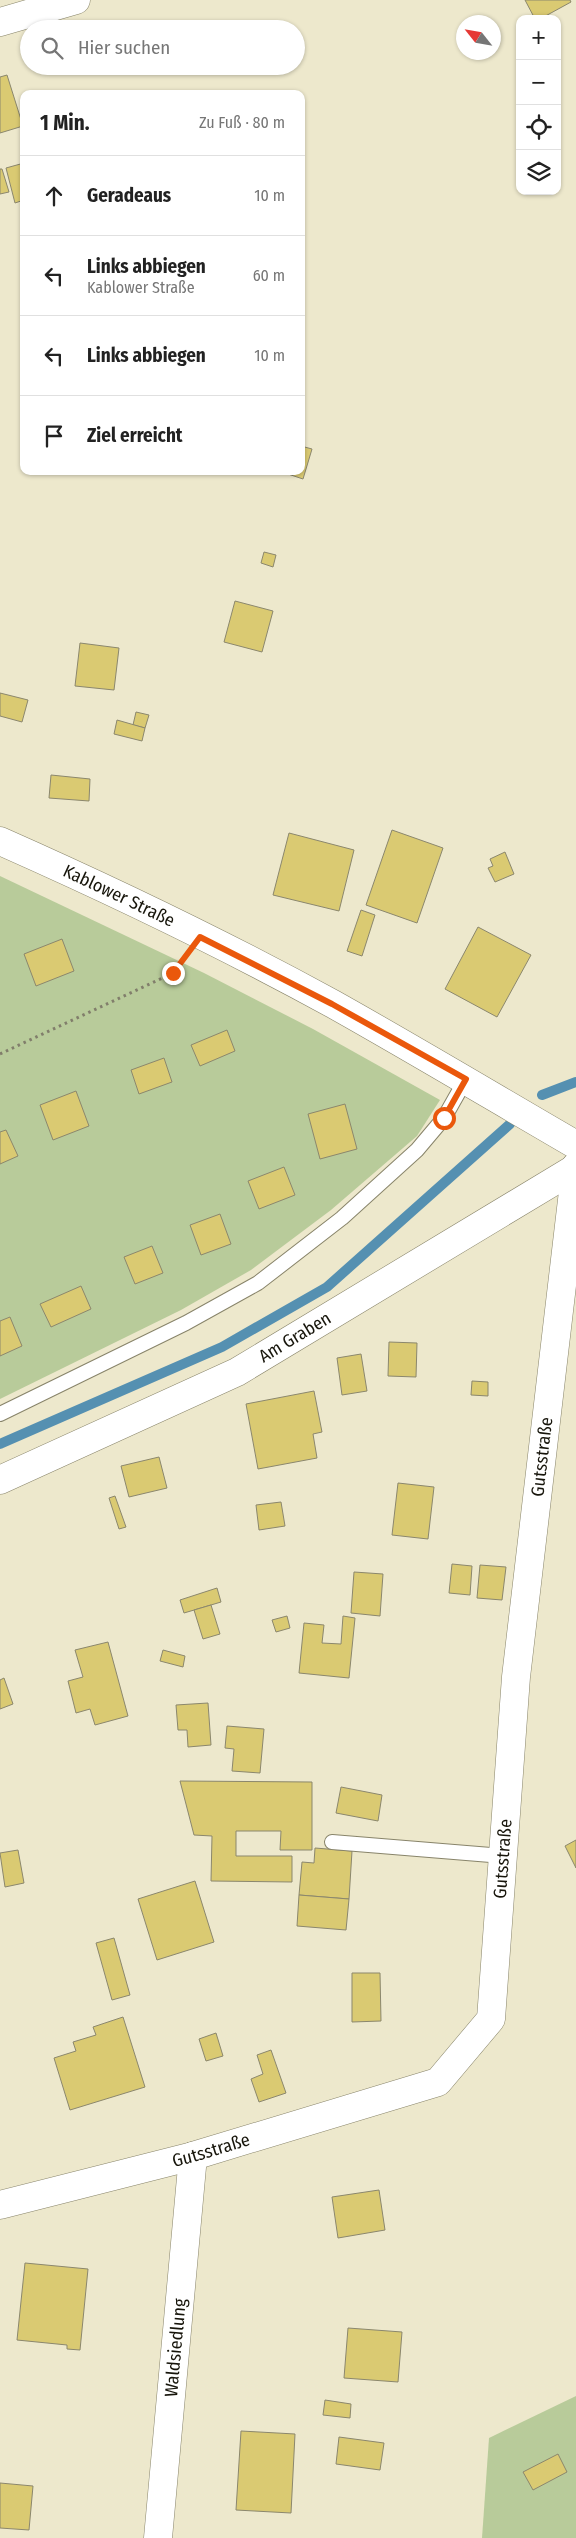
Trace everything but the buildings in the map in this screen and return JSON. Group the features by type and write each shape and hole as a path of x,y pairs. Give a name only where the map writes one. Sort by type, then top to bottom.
{"street":[{"path":"0,22 76,0"},
{"name":"Kablower Straße","path":"0,841 200,937 332,1004 466,1079 575,1160"},
{"name":"Am Graben","path":"0,1480 237,1372 575,1160"},
{"name":"Gutsstraße","path":"0,2205 193,2156 438,2082 491,2019 516,1677 575,1160"},
{"name":"Waldsiedlung","path":"158,2538 193,2156"}],"lane":[{"path":"0,1414 186,1323 258,1283 342,1218 417,1150 444,1118 466,1079"},
{"path":"332,1842 503,1856"}],"path":[{"path":"0,1054 173,973 200,937"}],"green space":[{"path":"0,876 204,973 313,1029 440,1100 417,1136 331,1210 251,1270 181,1310 0,1399"},
{"path":"576,2396 576,2538 482,2538 489,2438"}],"waterway":[{"path":"542,1095 576,1082"},
{"path":"0,1444 222,1347 327,1287 510,1124"}],"route":[{"path":"173,973 200,937 332,1004 466,1079 444,1118"}]}
